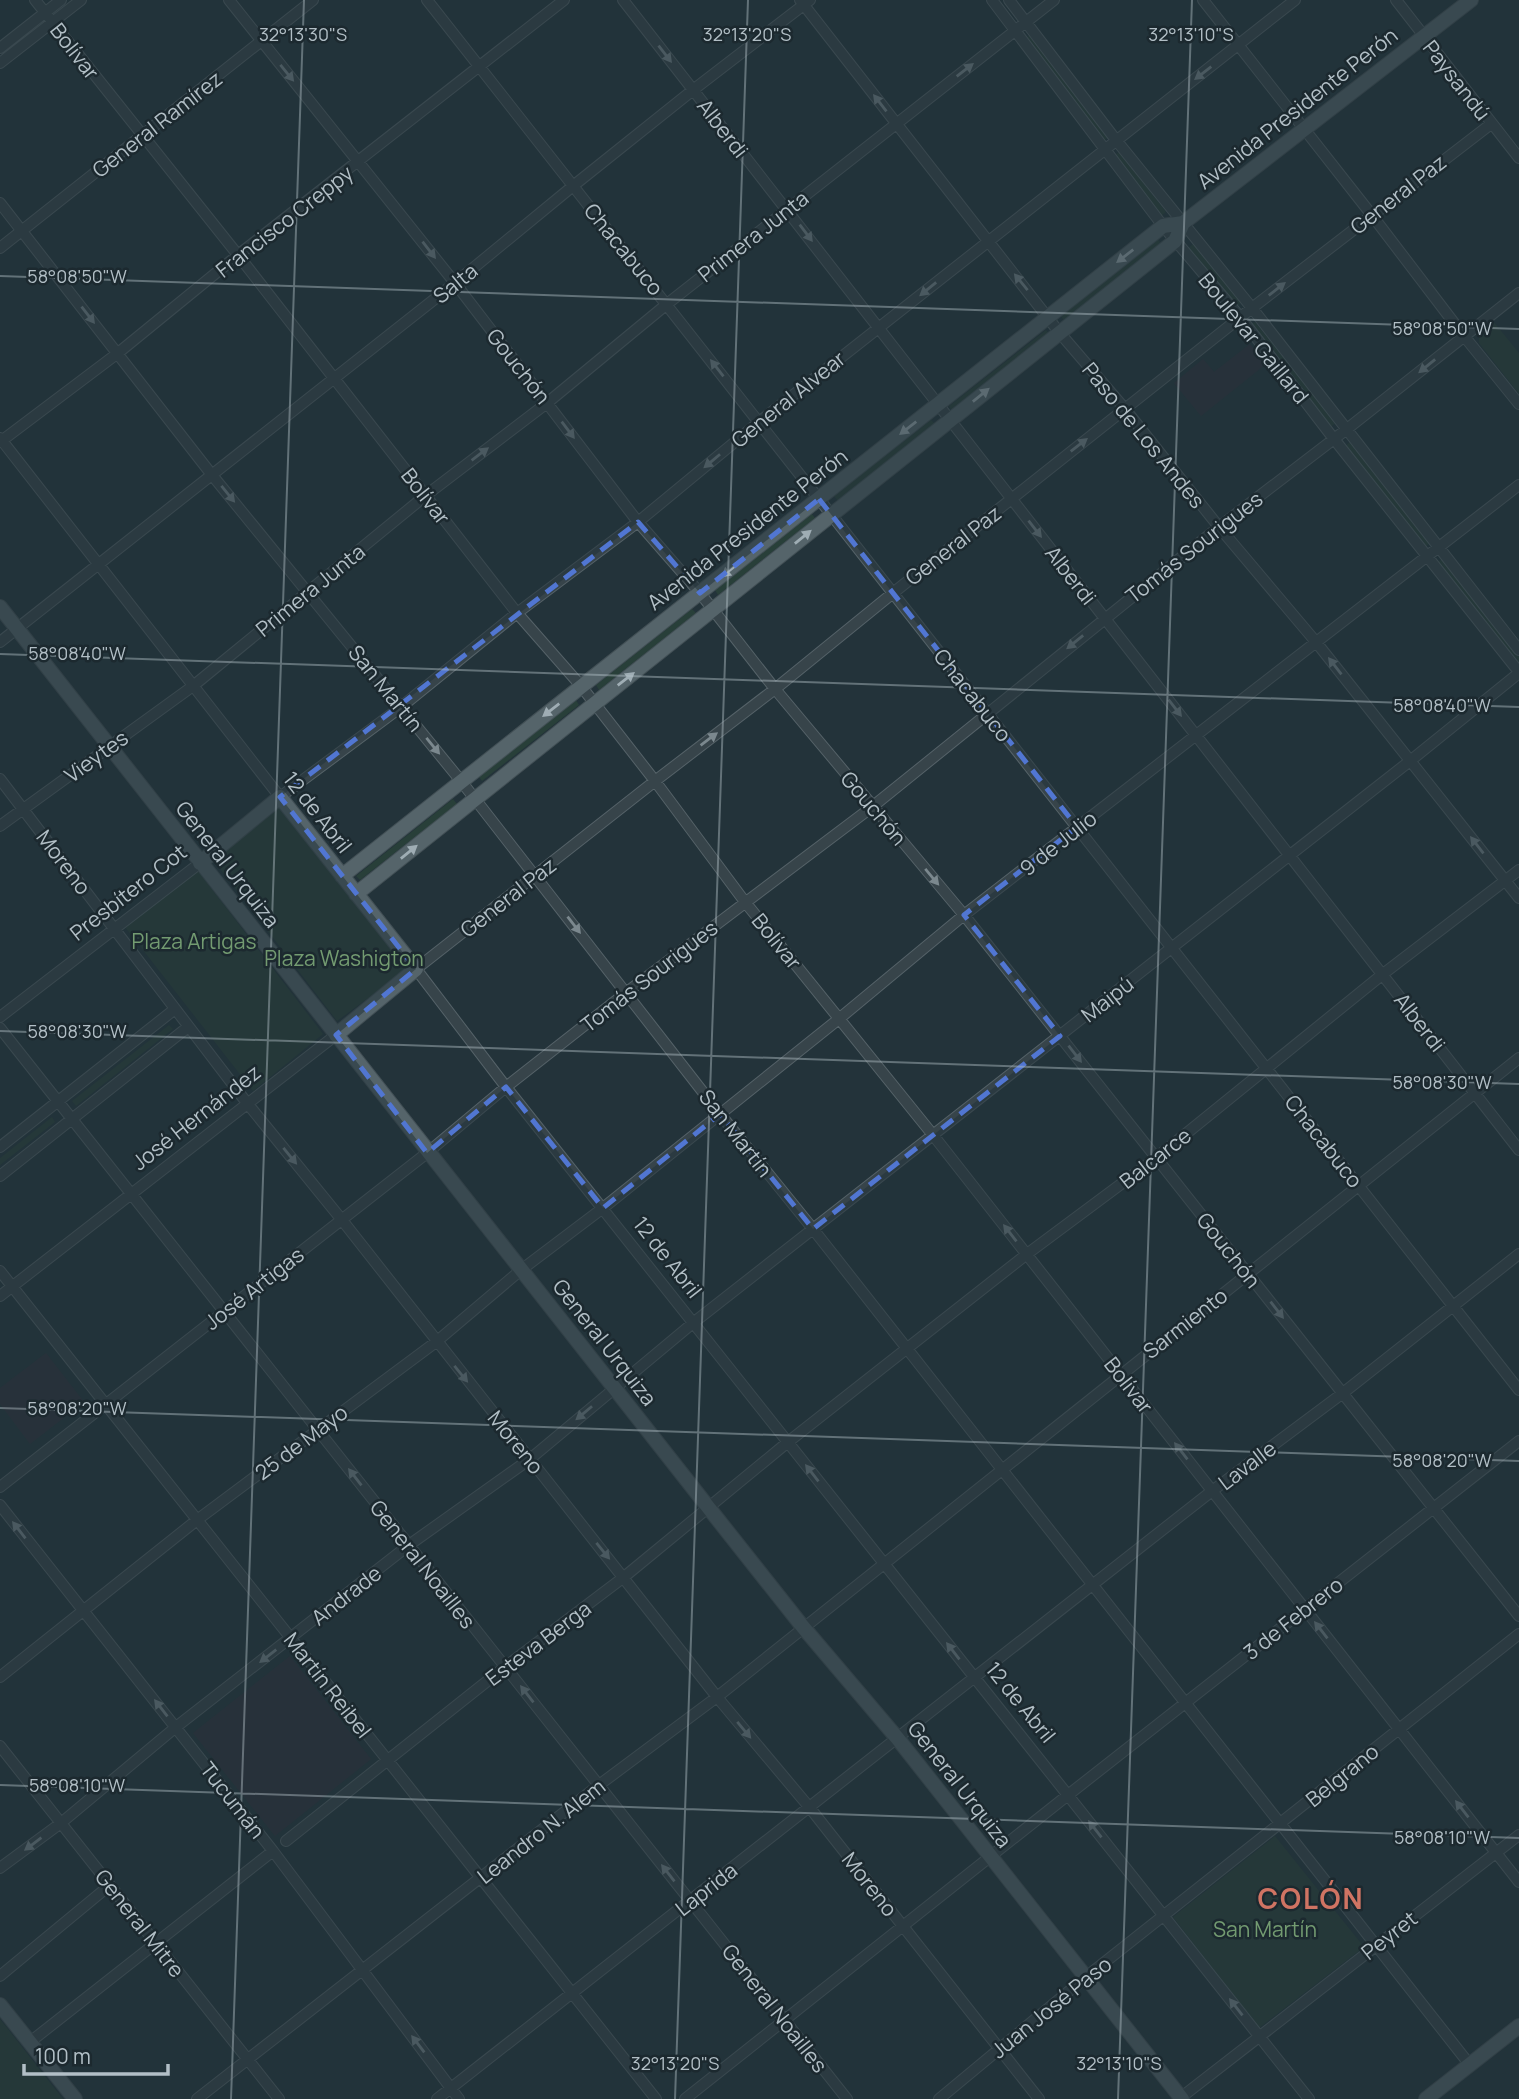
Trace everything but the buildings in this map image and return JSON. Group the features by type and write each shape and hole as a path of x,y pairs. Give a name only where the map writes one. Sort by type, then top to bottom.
{"main road":[{"name":"Avenida Presidente Perón","path":"342,876 1163,226 1182,223 1471,0"},
{"path":"1175,241 1182,223"},
{"name":"Avenida Presidente Perón","path":"356,894 1175,241"},
{"name":"General Urquiza","path":"0,607 427,1153 803,1627 898,1739 1181,2098"},
{"name":"Presbítero Cot","path":"200,863 280,797"},
{"name":"12 de Abril","path":"280,797 416,969"},
{"name":"José Hernández","path":"336,1035 416,969"},
{"path":"0,2004 75,2099"},
{"path":"1426,2099 1519,2026"}],"street":[{"name":"Bolívar","path":"35,0 517,613 581,686 745,902 1027,1254 1519,1882"},
{"path":"0,63 48,17 61,0"},
{"path":"0,48 80,0"},
{"name":"Gouchón","path":"229,0 455,283 638,522 700,593 775,689 964,915 1519,1616"},
{"name":"General Ramírez","path":"0,248 313,0"},
{"name":"Chacabuco","path":"427,0 1519,1390"},
{"name":"Francisco Creppy","path":"1,440 118,353 238,255 564,0"},
{"name":"Alberdi","path":"623,0 1519,1150"},
{"name":"Boulevar Gaillard","path":"992,0 1163,226 1241,318 1519,673"},
{"name":"Boulevar Gaillard","path":"1009,0 1116,140 1252,308 1519,650"},
{"name":"Primera Junta","path":"193,686 425,496 547,403 667,304 1054,0"},
{"path":"1203,0 1519,404"},
{"name":"General Alvear","path":"280,797 401,707 517,613 638,522 759,422 1295,0"},
{"name":"Paysandú","path":"1396,0 1519,157"},
{"name":"Salta","path":"0,642 455,283 805,2"},
{"name":"Paso de Los Andes","path":"805,2 896,124 1059,332 1316,642 1519,898"},
{"name":"General Paz","path":"416,969 775,689 1252,308 1491,124"},
{"name":"San Martín","path":"0,203 212,475 461,781 720,1114 1470,2065"},
{"name":"Tomás Sourigues","path":"506,1087 872,807 1219,527 1519,293"},
{"name":"12 de Abril","path":"1,440 280,797"},
{"name":"9 de Julio","path":"603,1208 964,915 1519,485"},
{"name":"Maipú","path":"693,1323 1519,673"},
{"name":"Vieytes","path":"0,826 193,686"},
{"name":"Moreno","path":"0,779 247,1103 1039,2099"},
{"name":"Presbítero Cot","path":"0,1017 200,863"},
{"name":"Balcarce","path":"788,1442 1027,1254 1156,1158 1383,974 1519,870"},
{"name":"12 de Abril","path":"416,969 506,1087 1309,2099"},
{"path":"0,1147 175,1009"},
{"path":"0,1176 188,1027"},
{"name":"General Noailles","path":"0,1028 847,2099"},
{"name":"José Hernández","path":"0,1296 336,1035"},
{"name":"Sarmiento","path":"883,1562 1519,1058"},
{"name":"José Artigas","path":"0,1487 427,1153 506,1087"},
{"name":"25 de Mayo","path":"0,1676 197,1520 436,1342 521,1270 603,1208"},
{"name":"Lavalle","path":"976,1678 1212,1491 1343,1393 1519,1254"},
{"name":"Martín Reibel","path":"0,1271 656,2099"},
{"name":"Andrade","path":"0,1868 61,1823 176,1727 409,1545 530,1459 693,1323"},
{"name":"3 de Febrero","path":"685,2099 1519,1441"},
{"name":"Esteva Berga","path":"286,1841 505,1667 624,1577 788,1442"},
{"name":"Tucumán","path":"0,1505 274,1851 459,2099"},
{"name":"Leandro N. Alem","path":"197,2099 599,1785 717,1697 883,1562"},
{"name":"Belgrano","path":"1164,1916 1519,1634"},
{"name":"Laprida","path":"437,2099 976,1678"},
{"name":"General Mitre","path":"0,1746 279,2099"},
{"name":"Peyret","path":"1181,2098 1519,1835"},
{"path":"30,2042 274,1851"},
{"path":"0,1976 110,1885"},
{"name":"Juan José Paso","path":"939,2099 1164,1916"}],"highlighted area":[{"path":"819,499 1077,827 964,915 1060,1036 813,1229 720,1114 603,1208 506,1087 427,1153 336,1035 416,969 280,797 638,522 700,593"}],"shaded area":[{"path":"1250,344 1266,364 1201,416 1174,383 1203,359 1214,372"},
{"path":"46,1353 84,1402 30,1444 0,1404 0,1388"},
{"path":"290,1656 371,1759 275,1836 193,1733"}],"green space":[{"path":"1030,35 1109,137 1103,141 1024,39"},
{"path":"1119,152 1166,212 1160,217 1113,157"},
{"path":"1158,239 1161,244 1064,321 1061,316"},
{"path":"1193,244 1242,302 1236,307 1187,249"},
{"path":"1493,321 1519,353 1519,394 1479,343 1479,334"},
{"path":"1255,322 1336,423 1330,427 1249,326"},
{"path":"1046,330 1049,334 952,411 949,406"},
{"path":"931,420 935,424 838,501 834,496"},
{"path":"1350,442 1430,543 1424,548 1344,447"},
{"path":"812,514 815,518 718,595 715,590"},
{"path":"1442,559 1519,655 1517,665 1436,564"},
{"path":"692,609 696,613 599,690 596,685"},
{"path":"576,700 579,705 482,781 479,777"},
{"path":"453,799 457,804 360,880 356,876"},
{"name":"Plaza Washigton","path":"278,806 409,968 337,1021 211,857"},
{"name":"Plaza Artigas","path":"198,871 323,1034 253,1091 125,927"},
{"path":"169,1025 173,1029 76,1106 72,1101"},
{"path":"52,1117 55,1122 0,1165 0,1158"},
{"name":"San Martín","path":"1275,1836 1364,1947 1259,2028 1173,1917"},
{"path":"0,2019 63,2099 0,2099"}],"district":[{"name":"COLÓN","path":"1311,1898"}]}
